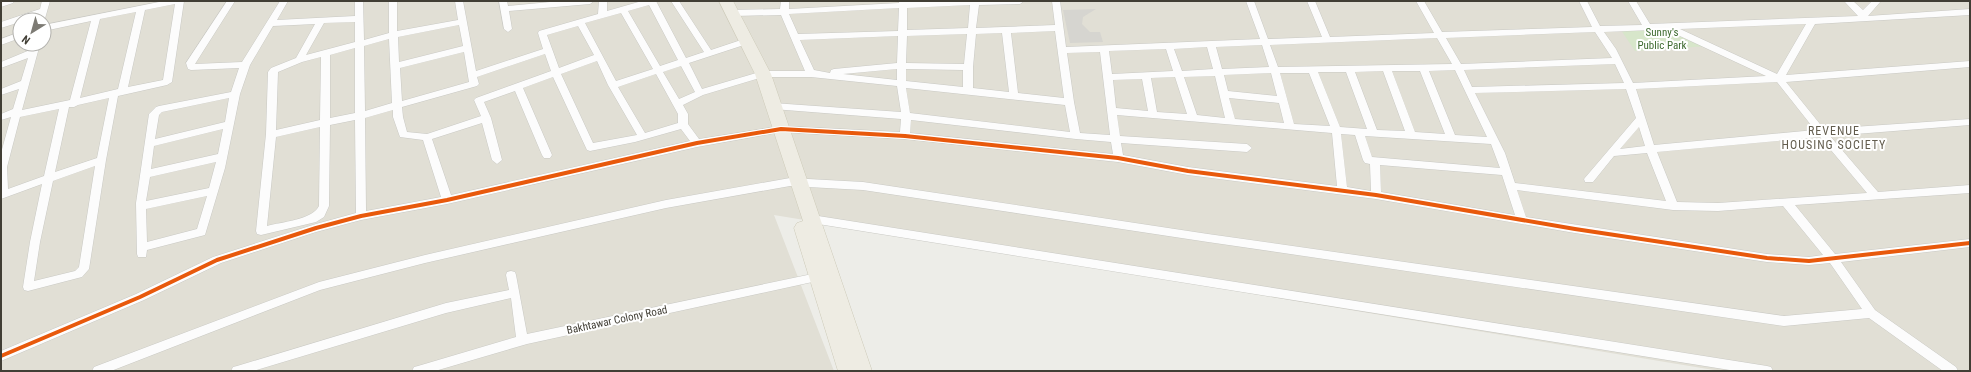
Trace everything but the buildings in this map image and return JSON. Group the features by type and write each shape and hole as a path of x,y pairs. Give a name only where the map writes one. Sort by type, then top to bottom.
{"main road":[{"path":"729,7 763,74 781,129 817,277 848,371"},
{"path":"795,182 812,219 862,371"}],"street":[{"path":"1,4 10,1"},
{"path":"43,12 46,1"},
{"path":"52,26 177,1"},
{"path":"1,117 69,105 167,82 180,1"},
{"path":"231,1 190,66 245,66"},
{"path":"235,94 156,111 141,206 142,250 201,232 222,157 235,94 245,66 284,1"},
{"path":"359,1 362,115 362,216"},
{"path":"393,1 393,35 398,117 403,135 427,137 486,118"},
{"path":"508,29 504,5 590,1"},
{"path":"602,16 603,1"},
{"path":"683,126 643,137 590,147 556,72 542,33 651,1 700,93"},
{"path":"675,1 709,53"},
{"path":"785,1 784,12 811,74"},
{"path":"729,7 784,12 903,3 1020,1"},
{"path":"1056,1 1069,102 1076,136"},
{"path":"1250,1 1274,70 1290,127"},
{"path":"1311,1 1327,39"},
{"path":"1420,1 1458,67 1494,141 1512,186 1522,220"},
{"path":"1583,1 1598,30 1612,49 1630,86 1651,150 1674,206"},
{"path":"1632,1 1648,28"},
{"path":"1848,1 1864,17"},
{"path":"1864,17 1878,1"},
{"path":"462,2 461,22 473,80 486,118 497,160"},
{"path":"968,90 968,67 975,2"},
{"path":"903,3 901,83 906,116 906,136"},
{"path":"96,17 48,179 28,287 78,274 84,269 101,160 141,8"},
{"path":"623,9 683,114 683,126 697,143"},
{"path":"1062,50 1812,22 1864,17 1970,12"},
{"path":"271,23 359,19"},
{"path":"299,60 321,21"},
{"path":"326,53 324,206 320,214 312,219 261,231 271,134 274,70 299,60 393,35 461,22"},
{"path":"580,22 612,85 643,137"},
{"path":"1780,79 1812,22"},
{"path":"1,25 12,23"},
{"path":"1668,27 1780,79 1822,133 1875,195"},
{"path":"795,37 1060,28"},
{"path":"1006,30 1014,95"},
{"path":"1,42 12,38"},
{"path":"612,85 747,41"},
{"path":"1211,44 1220,73 1231,122"},
{"path":"1169,46 1193,118"},
{"path":"395,66 467,48"},
{"path":"1104,49 1118,158"},
{"path":"271,134 362,115 473,80 548,50"},
{"path":"1,65 27,52"},
{"path":"34,52 16,114 6,142 1,173 2,194 101,160"},
{"path":"479,100 599,57"},
{"path":"1107,77 1178,73 1458,67 1617,61"},
{"path":"1468,90 1630,86 1780,79 1970,64"},
{"path":"677,104 700,93 763,74 811,74 901,66 968,67"},
{"path":"1423,67 1451,138"},
{"path":"1386,68 1411,135"},
{"path":"1349,69 1373,132"},
{"path":"1313,70 1336,130 1342,190"},
{"path":"811,74 1069,102"},
{"path":"1146,75 1152,115"},
{"path":"1,92 25,83"},
{"path":"518,87 548,155"},
{"path":"1225,94 1283,100"},
{"path":"773,106 906,116 1076,136 1247,148"},
{"path":"1112,111 1290,127 1494,141"},
{"path":"1589,179 1640,119"},
{"path":"1612,153 1822,133 1970,122"},
{"path":"150,144 229,124"},
{"path":"1,356 140,297 217,260 316,228 362,216 447,200 697,143 781,129 906,136 1118,158 1188,171 1376,195 1522,220 1767,258 1809,261 1970,243"},
{"path":"1359,131 1368,160 1507,172"},
{"path":"427,137 447,200"},
{"path":"145,174 222,157"},
{"path":"1375,161 1376,195"},
{"path":"98,371 319,286 424,259 666,204 795,182 878,189 1216,240 1784,321 1871,313"},
{"path":"1512,186 1674,206 1718,207 1785,201 1970,189"},
{"path":"141,206 213,191"},
{"path":"1785,201 1832,258 1871,313 1952,371"},
{"path":"812,219 1767,371"},
{"path":"511,275 522,340"},
{"name":"Bakhtawar Colony Road","path":"418,371 522,340 817,277"},
{"path":"237,371 266,367 446,308 515,293"}],"shaded area":[{"path":"1,1 1970,1 1970,371 1720,371 774,215 834,371 1,371"}],"green space":[{"name":"Sunny's Public Park","path":"1668,27 1709,46 1635,51 1621,30"}],"cycle path":[{"path":"1,356 140,297 217,260 316,228 361,216 447,200 697,143 781,129 905,136 1118,158 1188,171 1376,195 1575,229 1767,258 1809,261 1970,243"}],"district":[{"name":"REVENUE HOUSING SOCIETY","path":"1834,138"}]}
